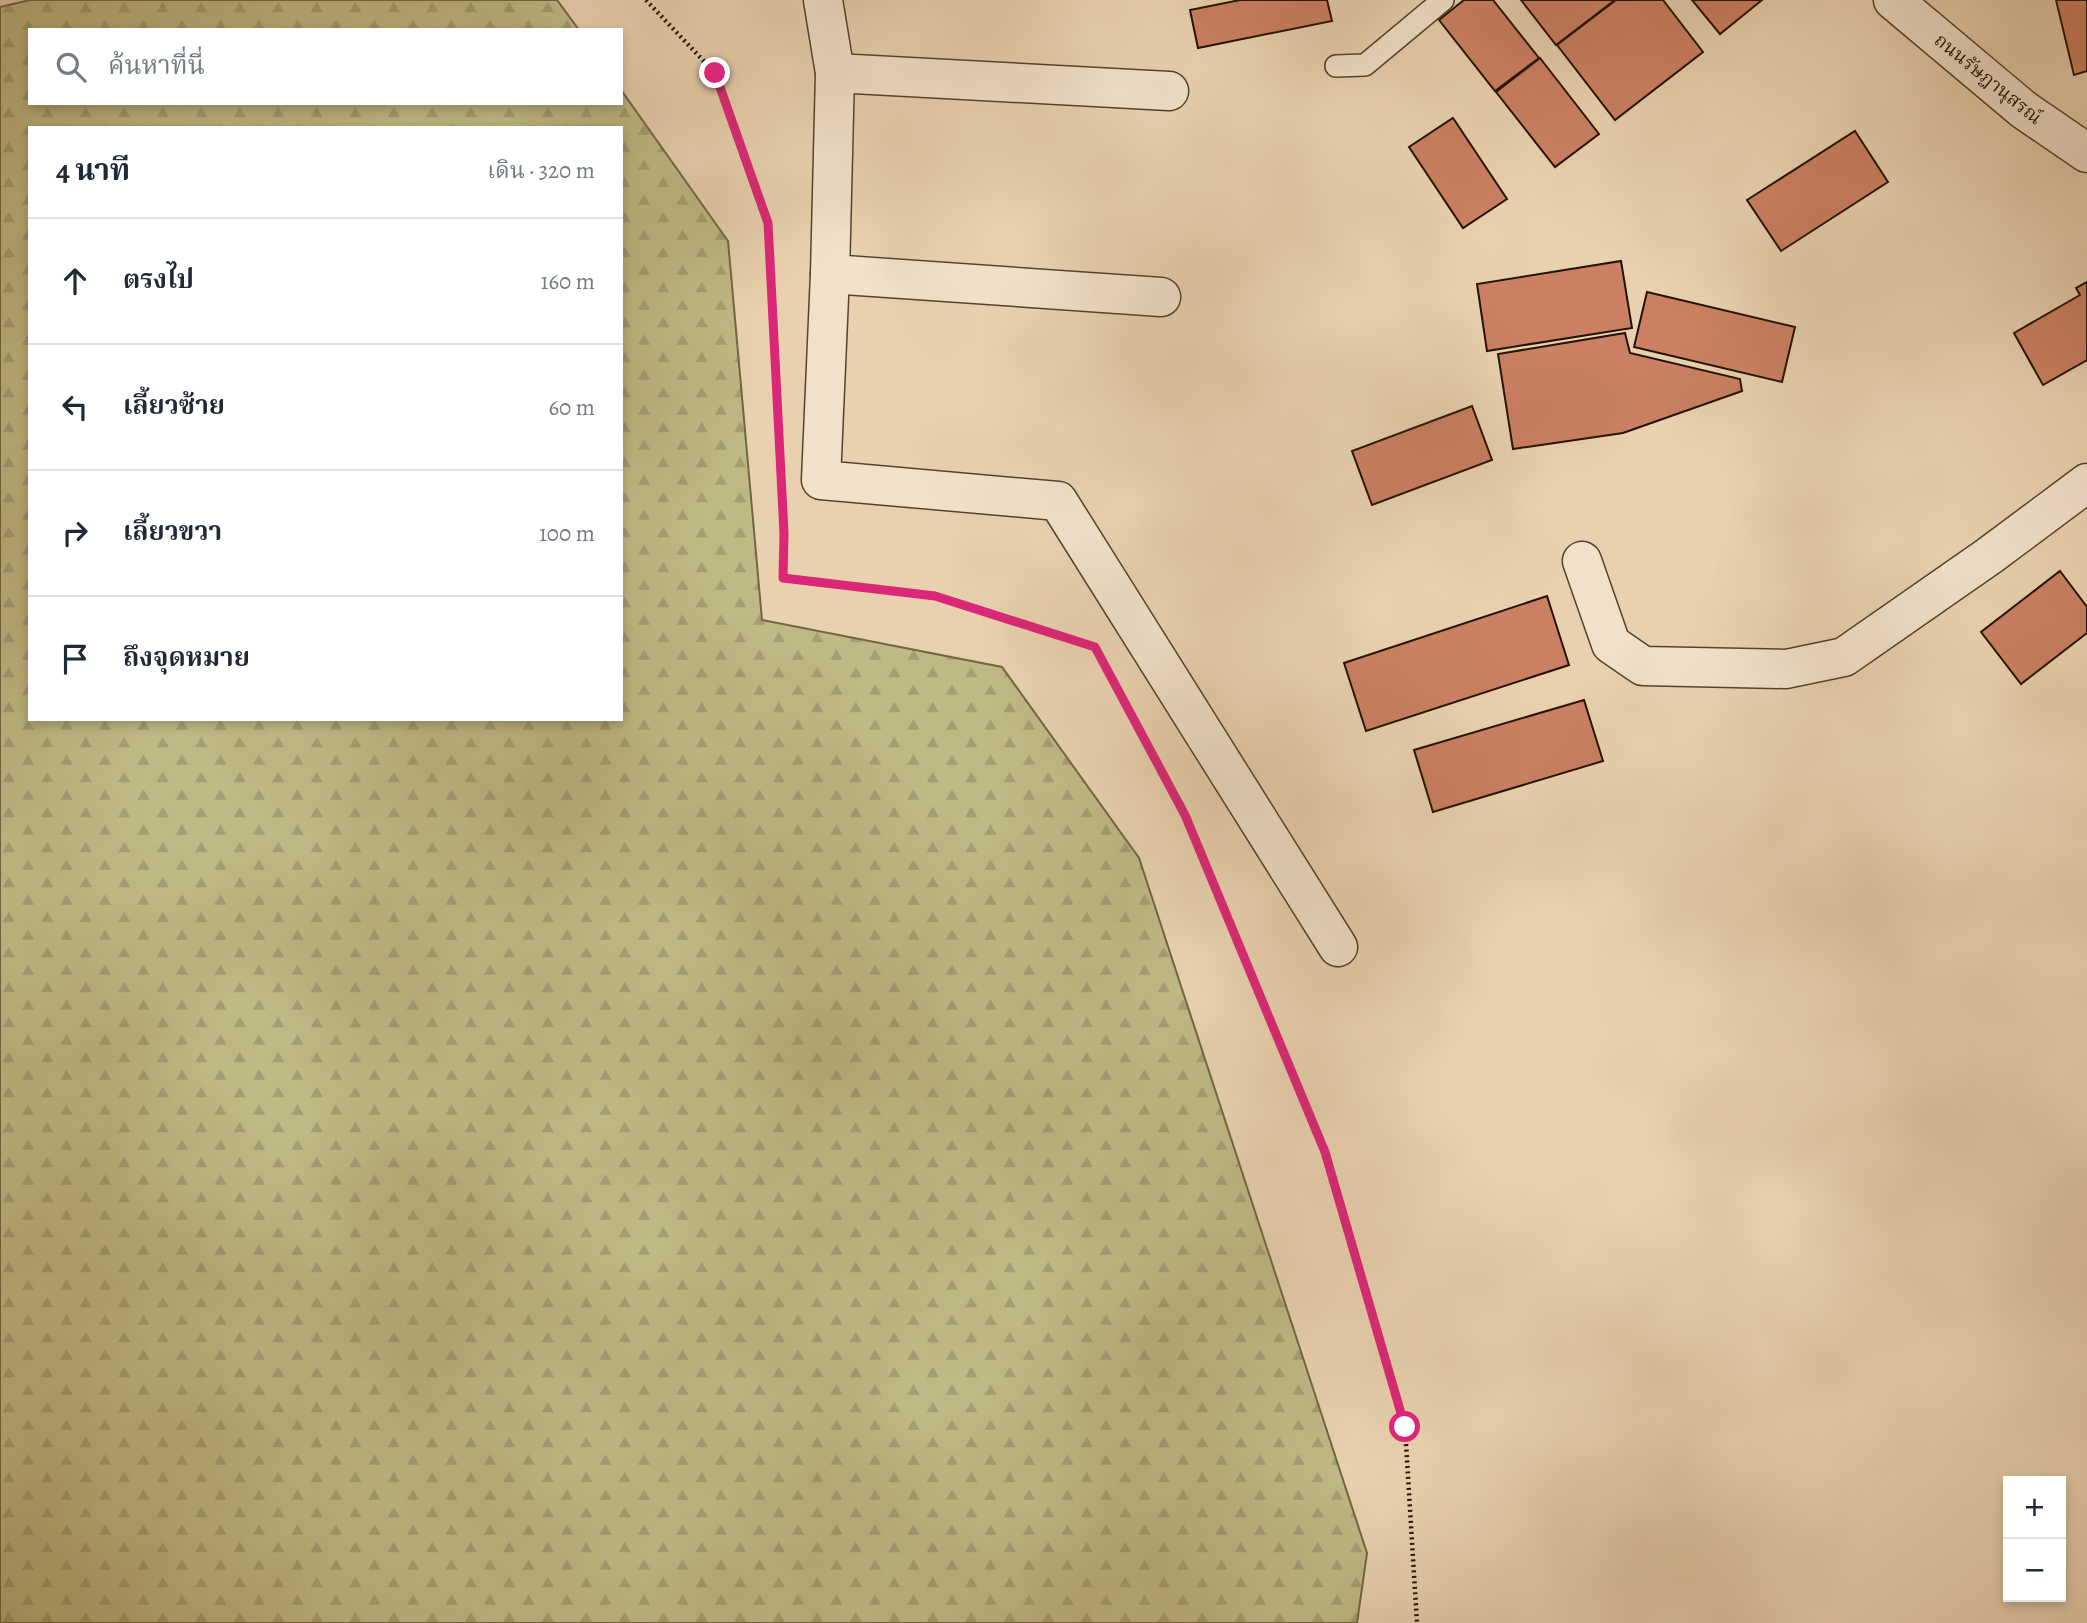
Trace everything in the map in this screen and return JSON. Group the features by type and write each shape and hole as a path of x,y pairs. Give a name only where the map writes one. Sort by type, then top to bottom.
{"street":[{"path":"822,0 835,73 821,480 1058,501 1338,947"},
{"name":"ถนนรัษฎานุสรณ์","path":"1893,0 2024,110 2087,153"},
{"path":"835,73 1170,91"},
{"path":"830,274 1161,297"},
{"path":"1582,561 1611,645 1643,666 1786,669 1844,657 1989,556 2087,483"}],"lane":[{"path":"1336,66 1365,65 1443,0"}],"path":[{"path":"646,0 715,73 768,223 784,533 783,578 935,596 1095,647 1185,815 1325,1152 1394,1388 1405,1427 1417,1623"}],"green space":[{"path":"30,0 557,0 578,28 28,28 28,105 623,105 623,93 728,241 762,620 1002,667 1139,858 1367,1553 1357,1623 0,1623 0,7"}],"building":[{"path":"1240,0 1327,0 1332,21 1198,48 1190,10"},
{"path":"1464,0 1493,0 1539,58 1495,91 1439,20"},
{"path":"1521,0 1615,0 1556,45"},
{"path":"1616,0 1663,0 1703,52 1615,120 1557,45"},
{"path":"1692,0 1762,0 1720,34"},
{"path":"2056,0 2087,0 2087,71 2074,75"},
{"path":"1540,58 1599,134 1555,167 1496,92"},
{"path":"1453,118 1507,199 1463,228 1409,147"},
{"path":"1855,131 1888,182 1781,251 1747,200"},
{"path":"1621,261 1632,328 1487,351 1477,284"},
{"path":"2087,282 2087,360 2043,385 2014,333 2080,295 2076,288"},
{"path":"1647,292 1795,327 1782,382 1634,347"},
{"path":"1625,333 1630,353 1740,379 1742,391 1623,433 1513,449 1498,354"},
{"path":"1472,406 1492,460 1372,505 1352,451"},
{"path":"2060,571 2087,607 2087,633 2021,684 1981,632"},
{"path":"1547,596 1569,665 1366,731 1344,663"},
{"path":"1584,700 1603,761 1433,812 1414,750"}],"route":[{"path":"715,73 768,223 784,533 783,578 935,596 1095,647 1185,815 1325,1152 1405,1427"}]}
